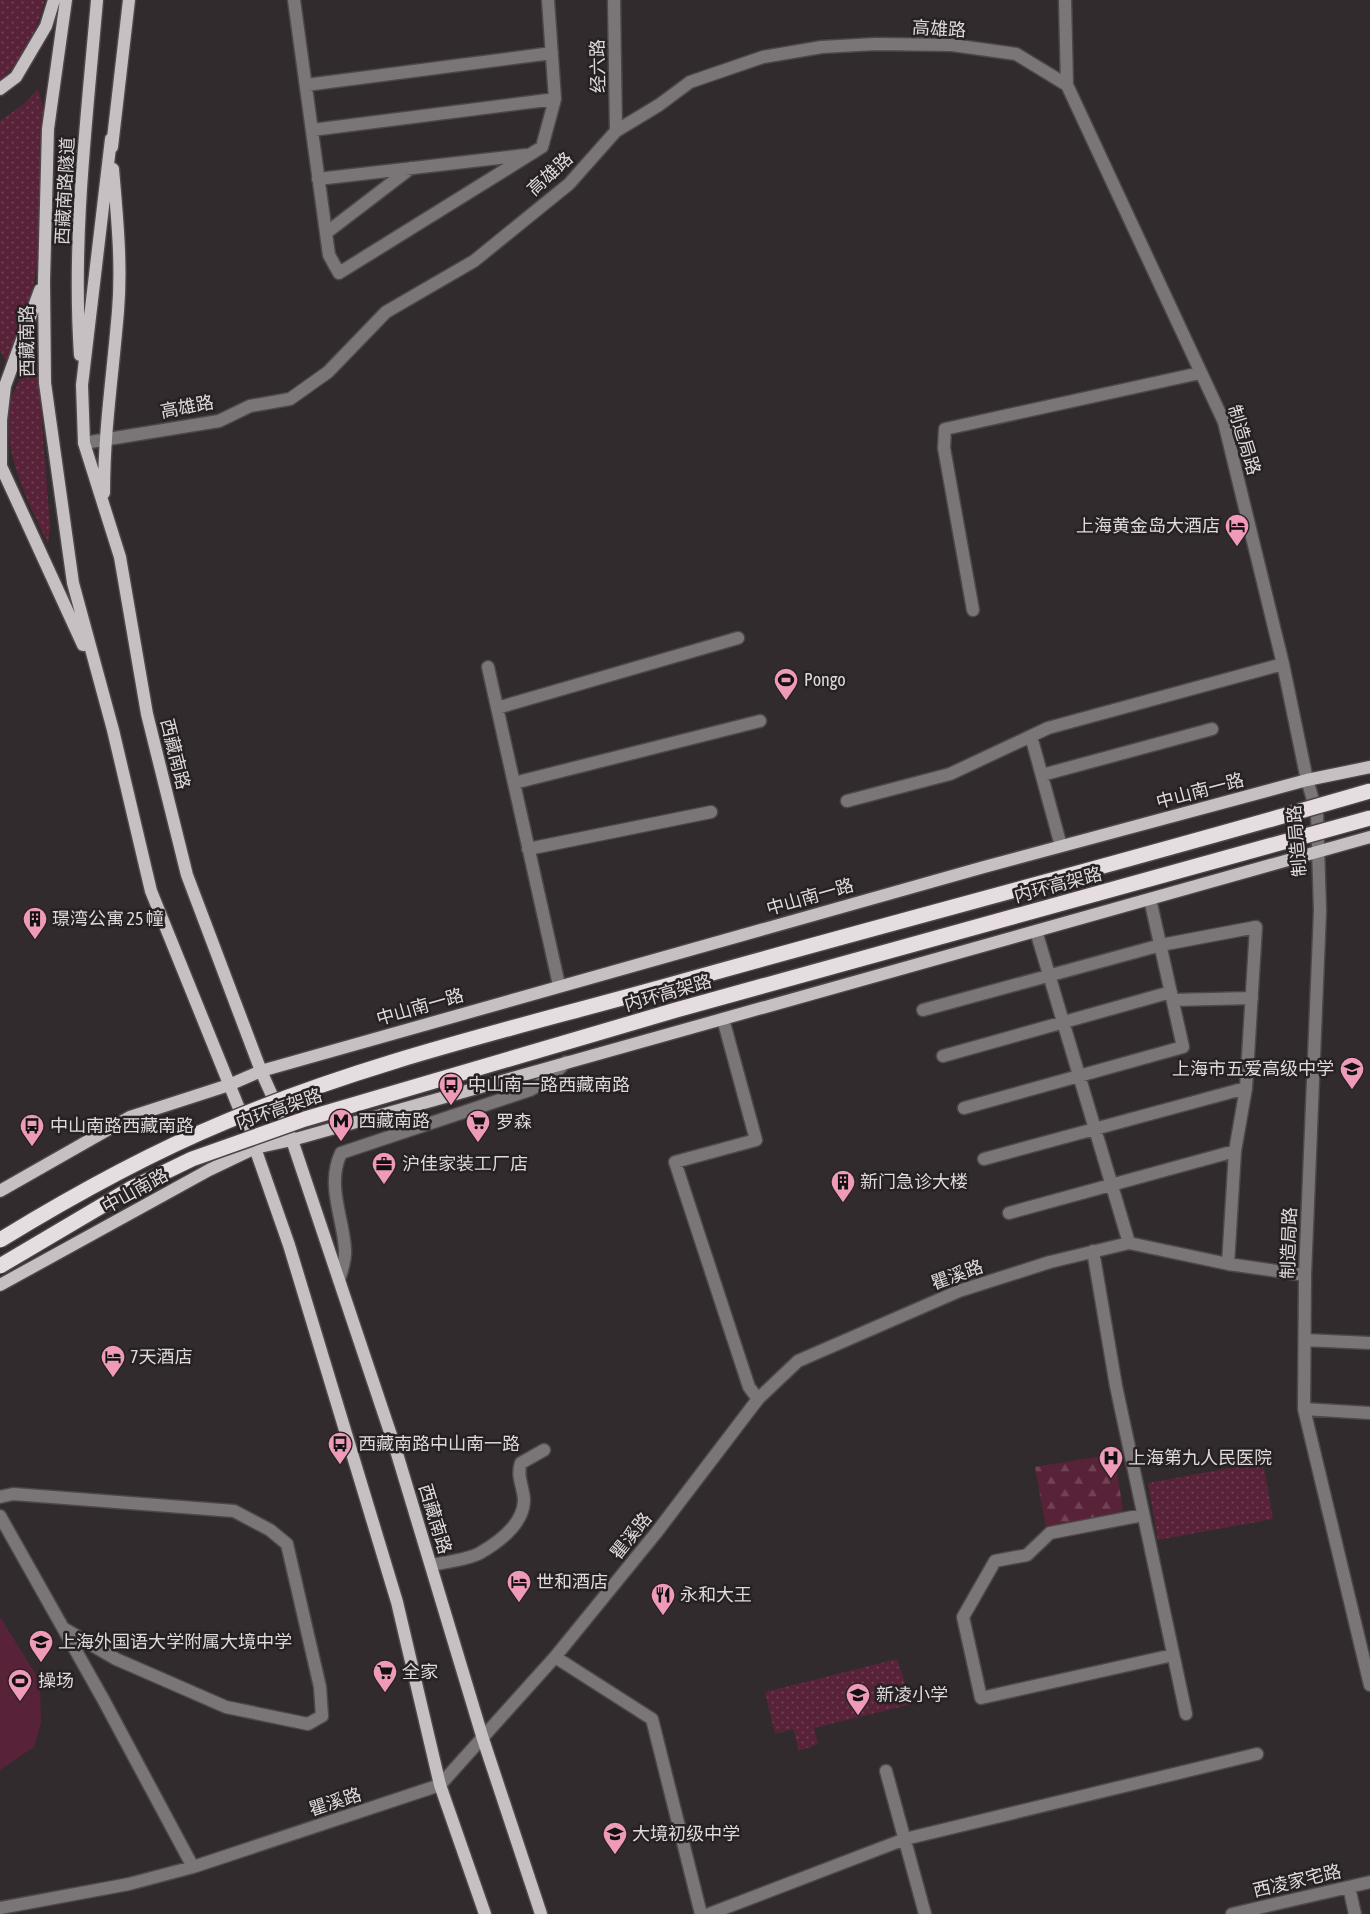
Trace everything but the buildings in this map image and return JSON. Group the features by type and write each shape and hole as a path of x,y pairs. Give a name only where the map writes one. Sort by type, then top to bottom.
{"highway":[{"name":"内环高架路","path":"0,1240 165,1149 227,1121 415,1054 880,926 1203,840 1370,791"},
{"name":"内环高架路","path":"0,1266 132,1188 175,1167 192,1159 304,1119 733,994 1370,818"}],"main road":[{"path":"0,89 16,77 21,69 46,26 54,0"},
{"name":"西藏南路","path":"66,0 48,129 44,281 45,383 72,583 98,678 151,891 255,1148 289,1246 398,1602 440,1785 485,1914"},
{"name":"西藏南路隧道","path":"82,384 78,316 80,195 97,0"},
{"name":"西藏南路","path":"129,0 82,384 84,443 120,557 147,714 187,875 261,1071 292,1140 395,1447 482,1739 541,1914"},
{"name":"西藏南路","path":"104,506 104,440 119,309 118,232 111,139"},
{"path":"0,464 1,420 5,386 44,281"},
{"name":"西藏南路","path":"0,464 98,678"},
{"name":"中山南一路","path":"261,1071 1062,846 1307,780 1370,767"},
{"path":"292,1140 1370,837"},
{"path":"0,1191 130,1117 229,1085 261,1071"},
{"name":"中山南路","path":"0,1285 209,1170 255,1148 292,1140"}],"street":[{"path":"294,0 329,255 339,273 542,147 555,99 548,0"},
{"name":"经六路","path":"614,0 616,131"},
{"name":"制造局路","path":"1065,0 1067,85 1175,313 1200,373 1224,422 1283,664 1307,780 1316,813 1320,910 1305,1275 1304,1409 1368,1669 1370,1685"},
{"name":"高雄路","path":"84,443 219,421 250,406 290,399 328,372 386,312 474,261 569,184 616,131 659,105 690,82 763,57 822,47 876,44 952,45 1016,54 1067,85"},
{"path":"306,85 552,53"},
{"path":"312,130 555,99"},
{"path":"318,179 530,154"},
{"path":"326,233 411,168"},
{"path":"973,610 944,448 946,429 1200,373"},
{"path":"497,708 738,638"},
{"path":"847,802 950,774 1048,728 1283,664"},
{"path":"488,667 559,986"},
{"path":"514,783 760,721"},
{"path":"1042,775 1212,729"},
{"path":"1031,736 1062,846"},
{"path":"528,849 711,812"},
{"path":"964,1108 1183,1047 1150,899"},
{"path":"923,1010 1161,945 1256,927 1246,1088 1235,1151 1228,1264"},
{"path":"1036,931 1129,1243"},
{"path":"942,1056 1063,1022 1172,996 1252,998"},
{"path":"723,1018 756,1140 675,1162 749,1386 758,1399"},
{"path":"339,1280 345,1262 345,1249 334,1189 337,1161 341,1153 530,1090 550,1078 566,1062"},
{"path":"984,1159 1246,1088"},
{"path":"1009,1213 1235,1151"},
{"name":"瞿溪路","path":"0,1908 129,1884 193,1867 440,1785 556,1657 656,1533 758,1399 798,1361 959,1291 1050,1262 1129,1243 1228,1264 1305,1275"},
{"path":"1093,1251 1116,1386 1186,1714"},
{"path":"1304,1340 1370,1343"},
{"path":"1304,1409 1370,1413"},
{"path":"431,1565 479,1553 510,1530 522,1516 524,1500 518,1470 521,1463 544,1450"},
{"path":"0,1497 13,1494 234,1511 270,1530 287,1544 320,1687 322,1716 308,1724 226,1707 116,1659 63,1628"},
{"path":"1143,1515 1050,1533 1027,1555 994,1561 963,1617 981,1698 1173,1655"},
{"path":"0,1516 193,1867"},
{"path":"556,1657 652,1719 702,1914"},
{"path":"708,1914 905,1839 1257,1754"},
{"path":"886,1770 925,1914"},
{"name":"西凌家宅路","path":"1232,1914 1370,1882"},
{"path":"1349,1887 1355,1914"}],"green space":[{"path":"0,0 45,0 38,24 24,54 0,80"},
{"path":"38,89 43,107 37,265 32,294 6,361 0,350 0,121 24,104"},
{"path":"32,358 38,372 50,526 48,544 24,492 12,455 9,437 11,399"},
{"path":"1114,1454 1123,1510 1117,1516 1046,1528 1035,1467"},
{"path":"1263,1462 1273,1519 1158,1540 1148,1483"},
{"name":"操场","path":"0,1617 40,1681 41,1722 34,1747 0,1770"},
{"path":"897,1659 912,1704 814,1728 818,1744 799,1751 793,1729 775,1734 765,1692"}],"place":[{"name":"上海黄金岛大酒店","path":"1237,547"},
{"name":"Pongo","path":"786,701"},
{"name":"璟湾公寓 25 幢","path":"35,940"},
{"name":"上海市五爱高级中学","path":"1352,1090"},
{"name":"中山南一路西藏南路","path":"451,1106"},
{"name":"西藏南路","path":"341,1142"},
{"name":"罗森","path":"478,1143"},
{"name":"中山南路西藏南路","path":"32,1147"},
{"name":"沪佳家装工厂店","path":"384,1185"},
{"name":"新门急诊大楼","path":"843,1203"},
{"name":"7天酒店","path":"113,1378"},
{"name":"西藏南路中山南一路","path":"340,1465"},
{"name":"上海第九人民医院","path":"1111,1479"},
{"name":"世和酒店","path":"519,1603"},
{"name":"永和大王","path":"663,1616"},
{"name":"上海外国语大学附属大境中学","path":"41,1663"},
{"name":"全家","path":"385,1693"},
{"name":"操场","path":"20,1702"},
{"name":"新凌小学","path":"858,1716"},
{"name":"大境初级中学","path":"615,1855"}]}
